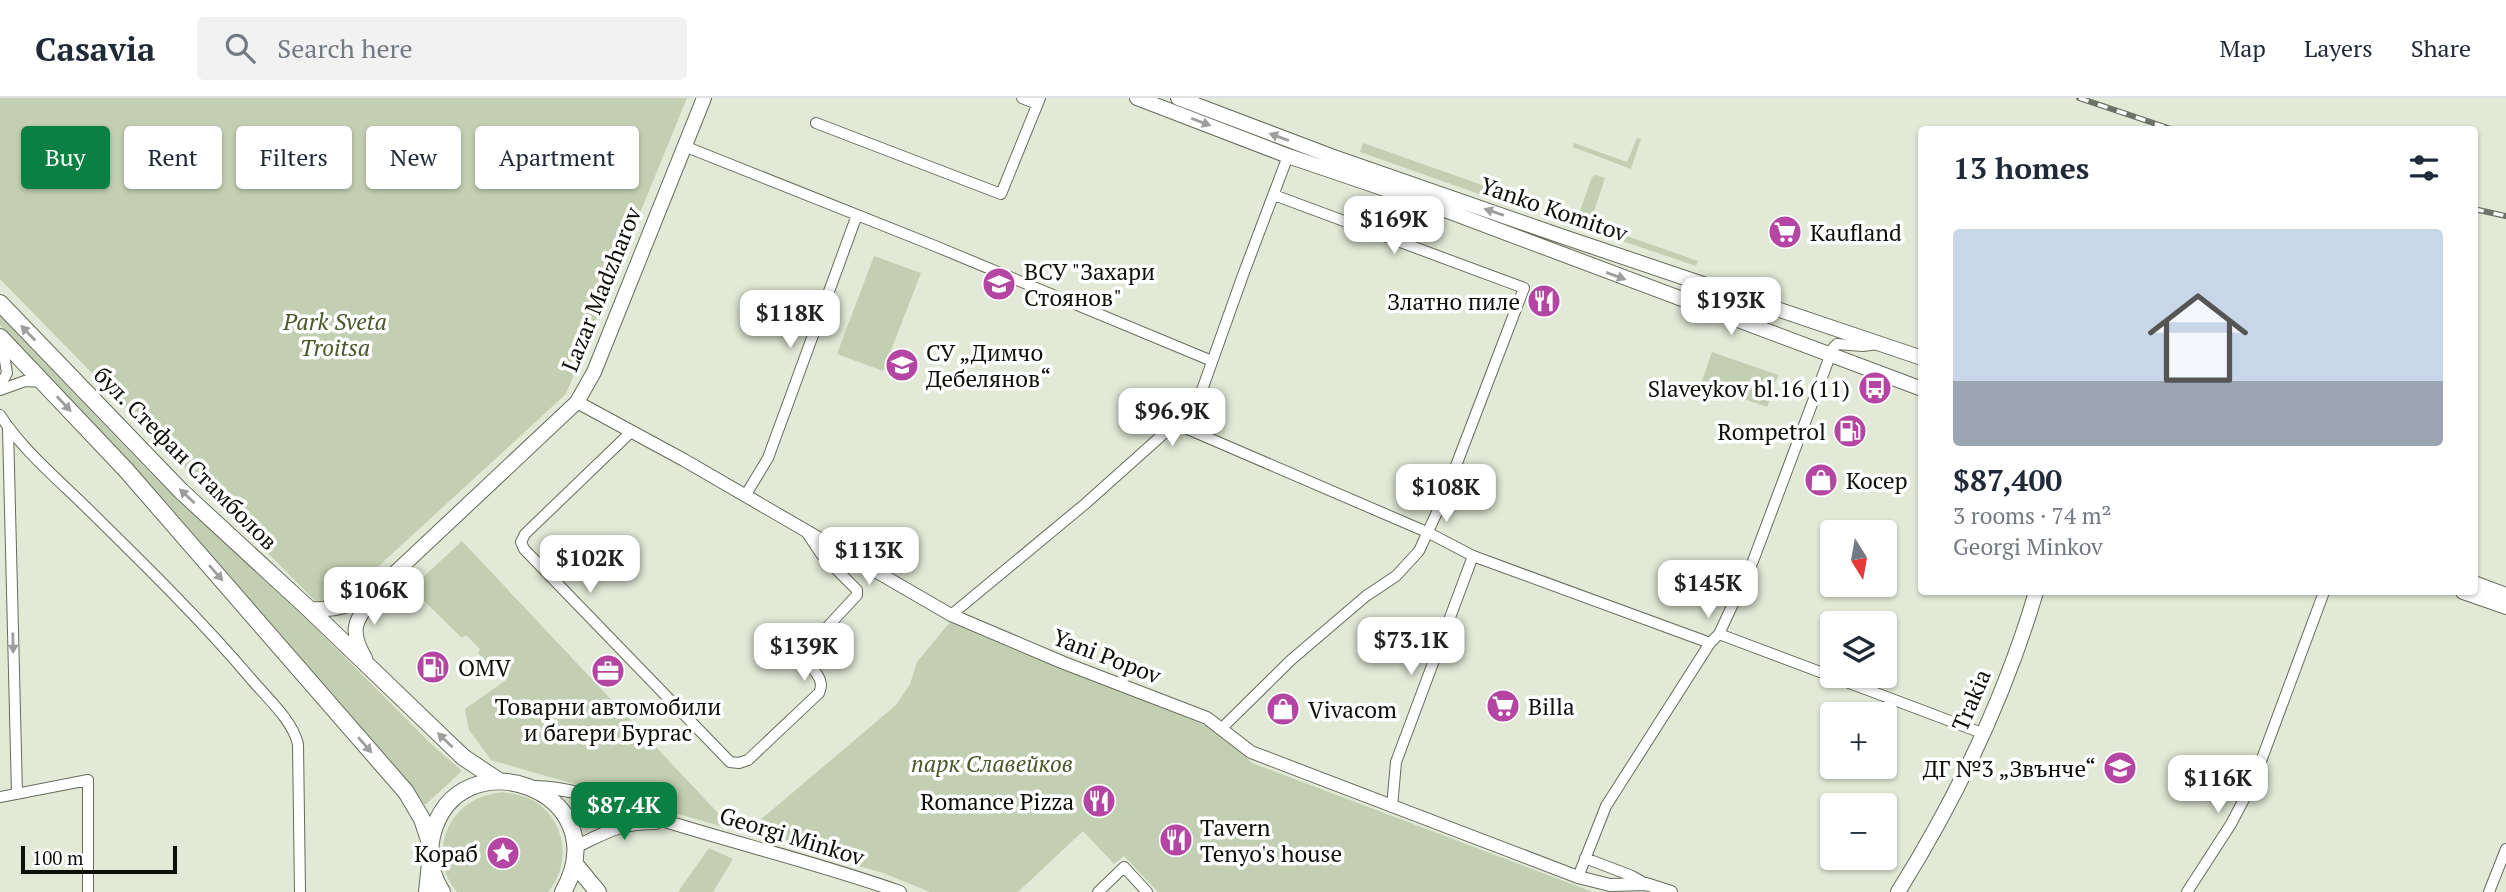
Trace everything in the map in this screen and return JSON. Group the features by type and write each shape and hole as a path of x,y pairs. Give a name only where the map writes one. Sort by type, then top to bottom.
{"main road":[{"name":"Lazar Madzharov","path":"309,609 331,610 349,606 380,587 577,402 594,372 704,98"},
{"name":"Yanko Komitov","path":"1137,98 1918,387"},
{"name":"Yanko Komitov","path":"1178,98 1331,156 1918,357"},
{"name":"бул. Стефан Стамболов","path":"0,303 181,491 463,757 499,781"},
{"name":"бул. Стефан Стамболов","path":"1,338 162,512 406,792 422,819 433,874 442,892"},
{"path":"2478,584 2506,595"},
{"name":"Lazar Madzharov","path":"371,668 358,648 354,633 359,617 380,587"},
{"name":"Trakia","path":"1898,892 1939,821 1998,700 2035,595"},
{"path":"2472,595 2506,607"},
{"path":"426,892 430,851 440,817 459,795 471,788 499,781 533,787 546,795 562,812 572,832 574,855 569,880 563,892"},
{"path":"574,855 598,892"}],"street":[{"path":"816,123 1001,194 1038,101 1022,98"},
{"path":"684,146 1212,360"},
{"path":"951,615 1085,504 1198,404 1288,156"},
{"path":"1222,727 1291,660 1366,596 1396,576 1419,551 1429,533 1524,288 1274,195"},
{"path":"745,496 768,458 857,215"},
{"path":"0,388 7,373 1,338"},
{"name":"Yanko Komitov","path":"1831,356 1838,344 1877,344"},
{"path":"1578,877 1606,806 1710,643 1719,634 1753,561 1831,356"},
{"path":"0,388 24,381 44,382"},
{"name":"Yani Popov","path":"577,402 951,615 1064,663 1207,718 1251,752 1578,877 1610,885 1646,884"},
{"path":"0,415 8,428 221,644 292,727 298,744 300,892"},
{"path":"1176,424 1429,533 1472,556 1710,643"},
{"path":"8,428 17,794"},
{"path":"631,432 525,534 521,542 524,549 730,762 748,760 819,693 821,680 806,659 806,650 858,595 857,590 821,554 805,530"},
{"path":"1392,807 1396,762 1472,556"},
{"path":"2187,892 2231,824 2254,780 2323,595"},
{"path":"1719,634 1982,733"},
{"path":"0,797 88,780 88,892"},
{"name":"Georgi Minkov","path":"533,787 563,789 670,823 790,856 900,892"},
{"name":"Georgi Minkov","path":"574,855 618,827 633,823 670,823"},
{"path":"2489,892 2506,849"},
{"name":"Yani Popov","path":"1585,858 1671,892"},
{"path":"1098,892 1124,867 1147,892"}],"green space":[{"name":"Park Sveta Troitsa","path":"0,98 687,98 566,394 344,598 333,602 314,600 0,279"},
{"path":"1637,138 1641,139 1631,169 1573,147 1574,143 1627,162"},
{"path":"1363,143 1533,203 1530,212 1360,152"},
{"path":"1596,175 1605,178 1590,223 1698,261 1696,266 1583,226 1579,214 1592,177"},
{"path":"874,256 921,273 883,371 837,354"},
{"path":"0,316 157,480 290,602 430,743 462,771 425,805 412,786 153,488 0,325"},
{"path":"1712,352 1778,375 1767,407 1701,384"},
{"path":"462,541 734,830 491,760 469,730 465,709 506,680 478,653 480,649 466,635 462,638 422,599 417,603 407,592"},
{"name":"парк Славейков","path":"950,622 1214,729 1252,763 1593,892 1158,892 1124,856 1114,864 1083,831 1018,892 930,892 883,873 745,833 896,705 910,684 917,662"},
{"path":"502,792 534,801 545,809 559,831 563,856 556,881 548,892 457,892 449,881 443,844 452,820 474,800"},
{"path":"709,848 733,859 713,892 678,892"}],"railway":[{"path":"2079,98 2162,126"},
{"path":"2478,210 2506,216"}],"place":[{"name":"Kaufland","path":"1785,232"},
{"name":"ВСУ \"Захари Стоянов\"","path":"999,284"},
{"name":"Златно пиле","path":"1544,301"},
{"name":"СУ „Димчо Дебелянов“","path":"902,365"},
{"name":"Slaveykov bl.16 (11)","path":"1875,388"},
{"name":"Rompetrol","path":"1850,431"},
{"name":"Косер","path":"1821,480"},
{"name":"OMV","path":"433,667"},
{"name":"Товарни автомобили и багери Бургас","path":"608,671"},
{"name":"Billa","path":"1503,706"},
{"name":"Vivacom","path":"1283,709"},
{"name":"ДГ №3 „Звънче“","path":"2120,768"},
{"name":"Romance Pizza","path":"1099,801"},
{"name":"Tavern Tenyo's house","path":"1176,840"},
{"name":"Кораб","path":"503,853"}]}
